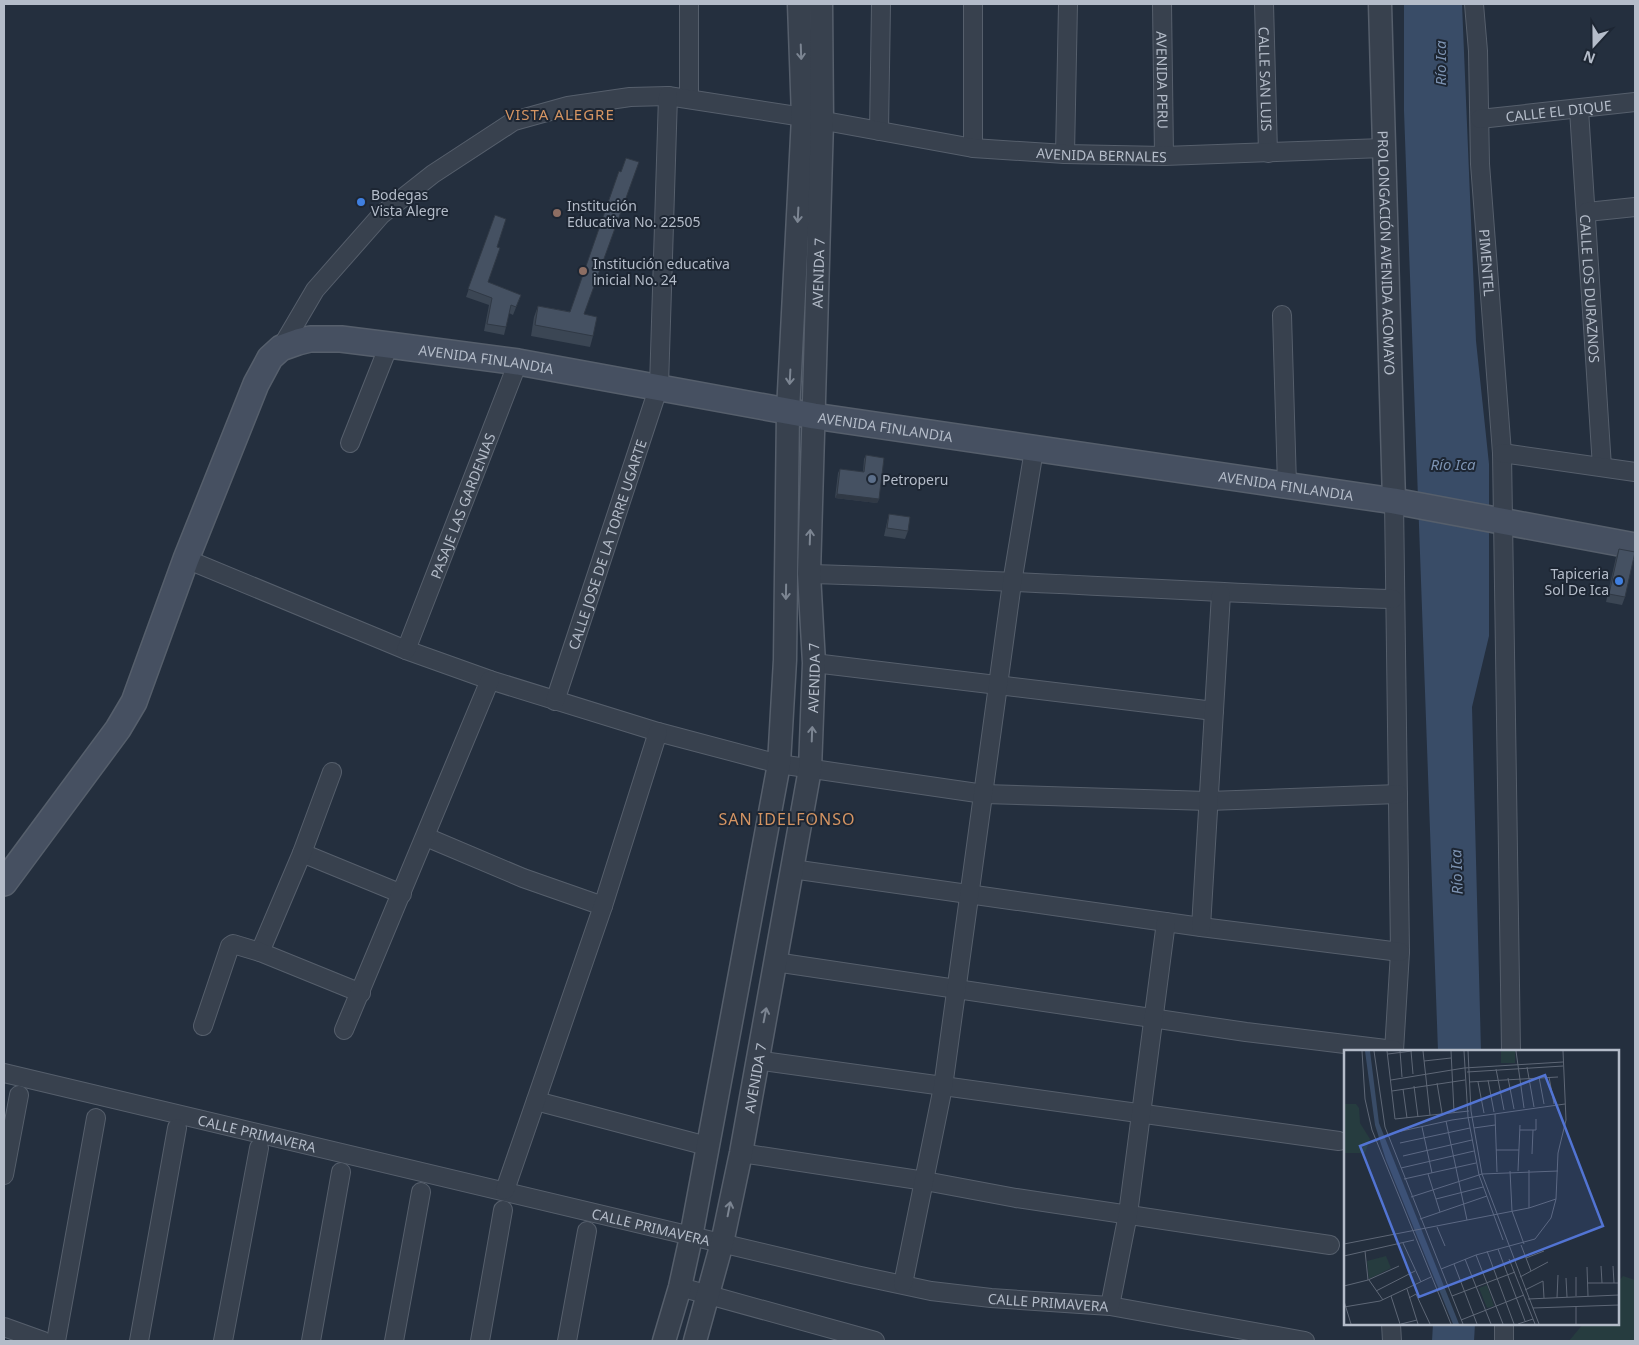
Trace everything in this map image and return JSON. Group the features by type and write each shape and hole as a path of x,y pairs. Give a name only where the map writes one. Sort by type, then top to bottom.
{"main road":[{"name":"AVENIDA FINLANDIA","path":"281,348 310,339 341,340 518,362 658,386 814,416 1401,503 1635,546"},
{"path":"4,883 118,729 134,702 186,559 256,384 270,358 281,348"}],"street":[{"path":"689,4 689,99"},
{"name":"AVENIDA 7","path":"695,1341 722,1243 741,1152 756,1060 810,769 814,663 809,574 814,416 813,119 799,4"},
{"name":"AVENIDA 7","path":"664,1341 680,1287 691,1237 779,764 785,660 788,411 821,4"},
{"path":"879,131 881,4"},
{"path":"973,148 974,4"},
{"path":"1065,154 1068,4"},
{"name":"AVENIDA PERU","path":"1162,4 1164,156"},
{"name":"CALLE SAN LUIS","path":"1264,4 1268,153"},
{"name":"PROLONGACIÓN AVENIDA ACOMAYO","path":"1380,4 1383,148 1394,442 1401,503"},
{"name":"PIMENTEL","path":"1474,4 1478,51 1480,164 1502,453 1498,520 1511,1050"},
{"name":"AVENIDA BERNALES","path":"281,348 315,290 381,215 433,174 514,121 568,106 630,98 668,96 813,119 973,148 1065,154 1164,156 1383,148"},
{"name":"CALLE JOSE DE LA TORRE UGARTE","path":"555,701 658,386 668,96"},
{"name":"CALLE EL DIQUE","path":"1480,119 1579,110 1635,102"},
{"name":"CALLE LOS DURAZNOS","path":"1579,110 1602,467"},
{"path":"1587,212 1635,207"},
{"path":"1282,315 1287,485"},
{"path":"350,443 389,345"},
{"name":"PASAJE LAS GARDENIAS","path":"406,650 518,362"},
{"path":"903,1284 943,1087 1012,582 1034,450"},
{"path":"1502,453 1635,472"},
{"path":"1394,1050 1400,952 1393,599 1401,503"},
{"path":"186,559 406,650 490,680 658,732 779,764 984,794 1208,801 1398,794"},
{"path":"809,574 1012,582 1221,594 1393,599"},
{"path":"1201,927 1221,594"},
{"path":"814,663 1214,711"},
{"path":"344,1030 490,680"},
{"path":"505,1190 603,906 658,732"},
{"path":"260,952 302,853 332,772"},
{"path":"426,837 522,878 603,906"},
{"path":"302,853 402,894"},
{"path":"792,869 1201,927 1400,952"},
{"path":"1110,1306 1128,1214 1166,922"},
{"path":"203,1026 230,946 236,944 361,992"},
{"path":"775,962 1387,1050"},
{"path":"756,1060 1339,1141"},
{"name":"CALLE PRIMAVERA","path":"4,1072 505,1190 691,1237 931,1291 991,1298 1110,1306 1305,1341"},
{"path":"4,1175 19,1095"},
{"path":"536,1101 707,1146"},
{"path":"56,1341 96,1118"},
{"path":"139,1341 177,1128"},
{"path":"223,1341 259,1148"},
{"path":"741,1152 1330,1245"},
{"path":"311,1341 341,1172"},
{"path":"394,1341 421,1192"},
{"path":"480,1341 503,1210"},
{"path":"567,1341 587,1230"},
{"path":"680,1287 815,1334 875,1341"},
{"path":"1391,1325 1392,1341"},
{"path":"1504,1325 1504,1341"},
{"path":"4,1327 43,1341"}],"green space":[{"path":"1623,1276 1635,1280 1635,1341 1569,1341 1582,1325 1619,1325 1619,1281"}],"water":[{"name":"Río Ica","path":"1404,4 1462,4 1476,341 1489,464 1489,636 1472,707 1481,1050 1438,1050 1404,111"},
{"path":"1433,1325 1475,1325 1474,1341 1432,1341"}],"building":[{"path":"626,158 639,162 584,314 597,317 593,336 535,325 538,306 570,312 619,171 621,172"},
{"path":"495,215 506,219 497,247 500,248 488,282 521,295 516,307 511,305 506,327 487,324 492,298 468,289"},
{"path":"866,455 884,458 879,499 837,494 840,469 864,472"},
{"path":"889,514 910,517 908,531 887,528"},
{"name":"Tapiceria Sol De Ica","path":"1619,549 1635,552 1625,597 1609,594"}],"place":[{"name":"Bodegas Vista Alegre","path":"361,202"},
{"name":"Institución Educativa No. 22505","path":"557,213"},
{"name":"Institución educativa inicial No. 24","path":"583,271"},
{"name":"Petroperu","path":"872,479"},
{"name":"Tapiceria Sol De Ica","path":"1619,581"}],"district":[{"name":"VISTA ALEGRE","path":"560,114"},
{"name":"SAN IDELFONSO","path":"787,819"}]}
